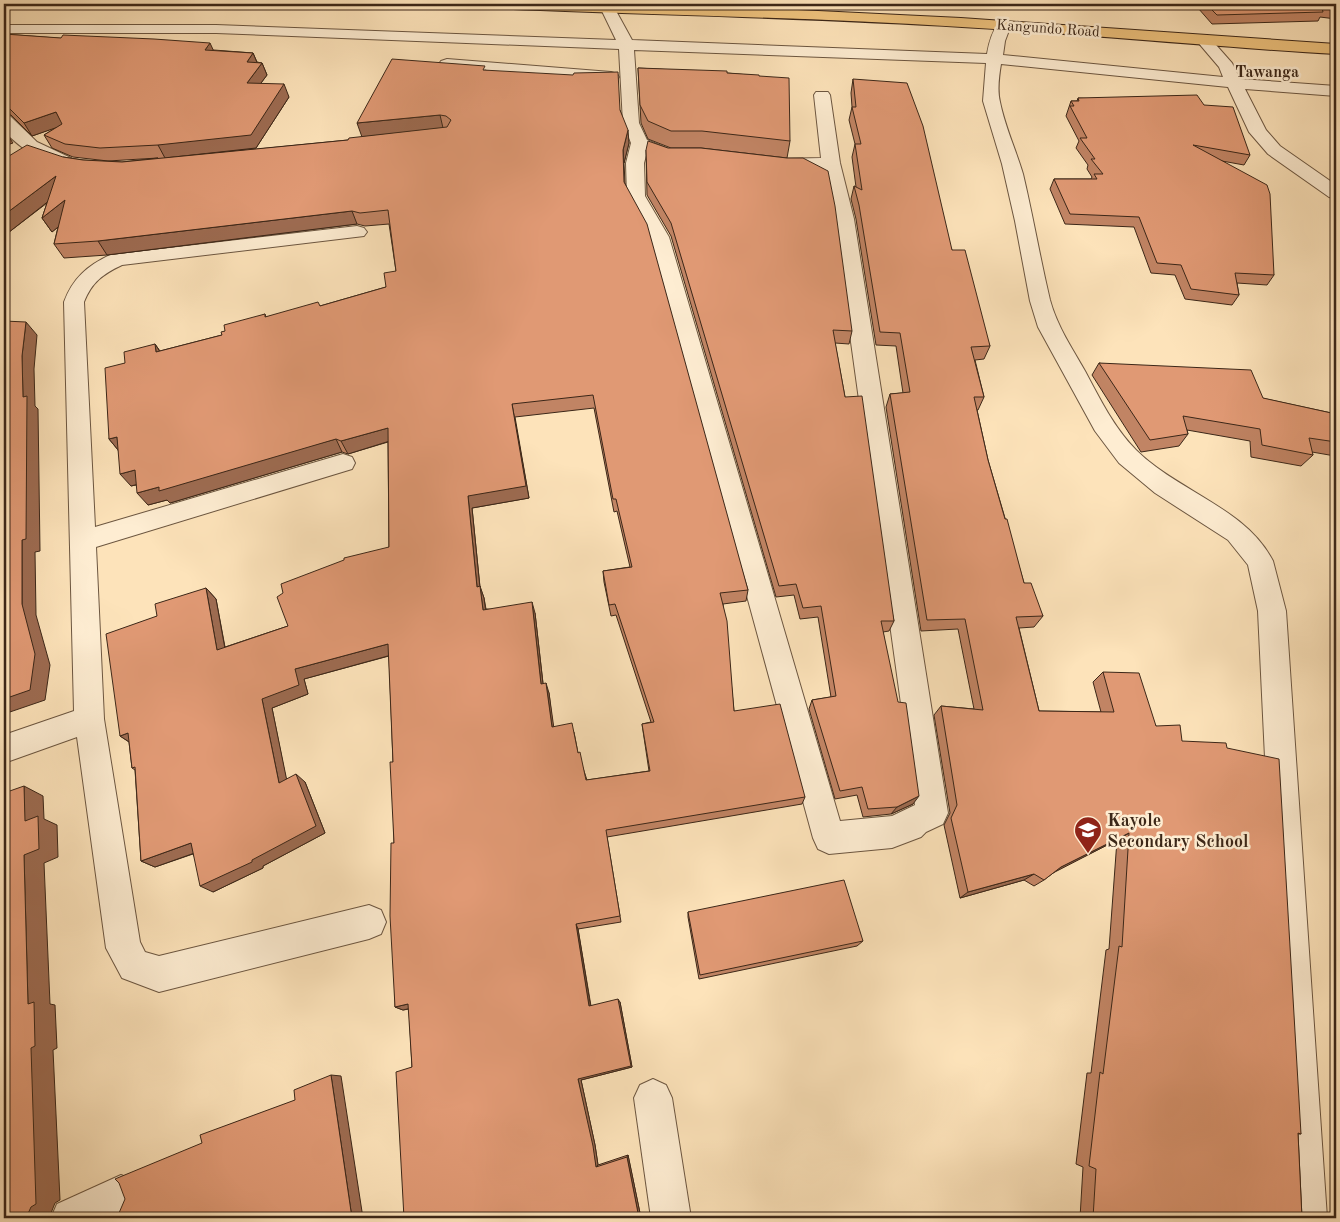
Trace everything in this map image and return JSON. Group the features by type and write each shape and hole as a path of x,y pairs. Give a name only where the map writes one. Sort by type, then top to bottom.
{"highway":[{"name":"Kangundo Road","path":"489,4 715,10 1004,25 1336,49"}],"street":[{"path":"608,8 626,44 631,123 640,143 635,163 636,196 659,238 829,838 892,832 910,826 915,821 932,813 844,219 831,163 822,95"},
{"path":"1004,25 997,41 991,79 991,101 1011,164 1025,221 1040,301 1054,335 1102,425 1128,457 1164,486 1237,533 1260,561 1272,611 1307,1218"},
{"path":"4,29 216,30 994,59 1236,84 1336,90"},
{"path":"1204,40 1226,66 1258,132 1274,150 1336,192"},
{"path":"433,62 627,79"},
{"path":"4,120 22,139 42,154 79,165"},
{"path":"640,143 668,154 701,155"},
{"path":"758,162 786,165 831,163"},
{"path":"357,232 117,259 93,271 80,285 74,302 89,719 123,948 134,966 159,974 369,922"},
{"path":"82,541 343,463"},
{"path":"4,749 89,719"},
{"path":"653,1098 671,1218"},
{"path":"71,1218 121,1195"}],"building":[{"path":"1206,4 1336,4 1336,9 1322,8 1323,12 1217,15"},
{"path":"4,34 61,38 63,35 210,43 205,50 253,53 247,62 262,63 247,83 284,84 251,135 158,145 100,148 65,144 44,135 62,124 56,112 24,123 4,103"},
{"path":"392,59 485,66 483,70 573,75 574,73 618,72 620,110 628,130 623,150 624,182 647,224 748,590 720,593 727,621 734,711 780,704 805,797 606,830 620,916 576,924 589,1006 618,999 631,1066 578,1079 596,1167 627,1157 639,1218 404,1218 396,1072 412,1067 408,1004 395,1007 390,916 391,843 394,843 390,762 393,762 388,644 295,669 299,685 262,699 279,783 296,774 316,826 252,860 252,862 200,886 191,843 141,861 135,767 132,768 128,733 120,736 106,634 157,616 155,604 206,588 217,650 288,626 277,597 283,593 281,584 344,560 344,558 389,547 388,428 341,441 336,439 159,491 159,487 137,493 135,470 120,474 117,437 109,439 105,368 125,363 124,352 155,344 156,352 222,335 221,332 225,331 224,325 265,314 265,317 318,302 320,306 386,287 384,273 396,271 388,210 360,213 352,211 98,241 54,244 65,200 42,218 56,176 4,215 4,159 27,145 63,157 122,162 348,140 349,138 447,127 451,120 446,116 440,115 357,123","holes":["593,395 613,499 616,499 632,567 603,571 609,605 615,604 654,722 642,724 650,771 586,780 572,723 552,727 546,683 541,684 532,602 483,610 480,586 477,587 468,496 526,486 512,404"]},
{"path":"638,68 727,71 727,73 789,78 790,141 702,131 671,131 648,121 640,105"},
{"path":"853,79 907,83 923,126 952,250 965,250 990,346 971,347 984,397 974,397 988,460 1005,519 1007,519 1024,583 1031,583 1043,616 1016,617 1039,711 1114,712 1103,672 1139,673 1156,726 1180,725 1182,741 1226,743 1227,748 1279,759 1301,1134 1298,1133 1302,1218 1093,1218 1096,1169 1089,1166 1100,1072 1103,1074 1119,946 1122,947 1129,833 1061,867 1044,880 1034,874 968,892 951,818 957,805 941,706 983,710 965,619 927,620 890,394 910,392 900,333 880,332 859,205 854,186 862,190 855,144 861,144 852,107 856,107"},
{"path":"1197,95 1204,105 1233,107 1250,155 1193,145 1267,185 1270,194 1274,275 1235,273 1239,295 1191,289 1181,265 1157,263 1139,217 1070,214 1054,179 1097,179 1094,174 1103,174 1091,159 1095,159 1080,138 1087,138 1070,106 1074,106 1071,101 1079,101 1078,98"},
{"path":"648,141 668,148 701,148 787,158 803,158 828,171 835,206 852,331 833,330 845,397 862,396 894,621 881,621 898,702 906,703 919,796 897,807 868,809 862,787 840,791 812,700 836,696 821,606 803,608 796,584 779,586 671,223 647,182 646,150"},
{"path":"4,321 26,322 22,356 23,397 27,396 26,539 22,540 22,604 35,654 30,690 4,699"},
{"path":"1099,363 1251,370 1263,398 1336,414 1336,442 1309,438 1313,455 1262,445 1260,429 1183,416 1188,434 1150,440"},
{"path":"24,786 25,821 38,816 39,849 24,855 28,1004 34,1002 35,1046 31,1048 36,1204 31,1207 26,1218 4,1218 4,793"},
{"path":"844,880 863,941 700,975 688,912"},
{"path":"331,1075 352,1218 112,1218 119,1213 125,1199 119,1183 115,1179 202,1143 200,1135 295,1100 294,1090"}],"place":[{"name":"Kayole Secondary School","path":"1088,854"}],"district":[{"name":"Tawanga","path":"1267,71"}]}
